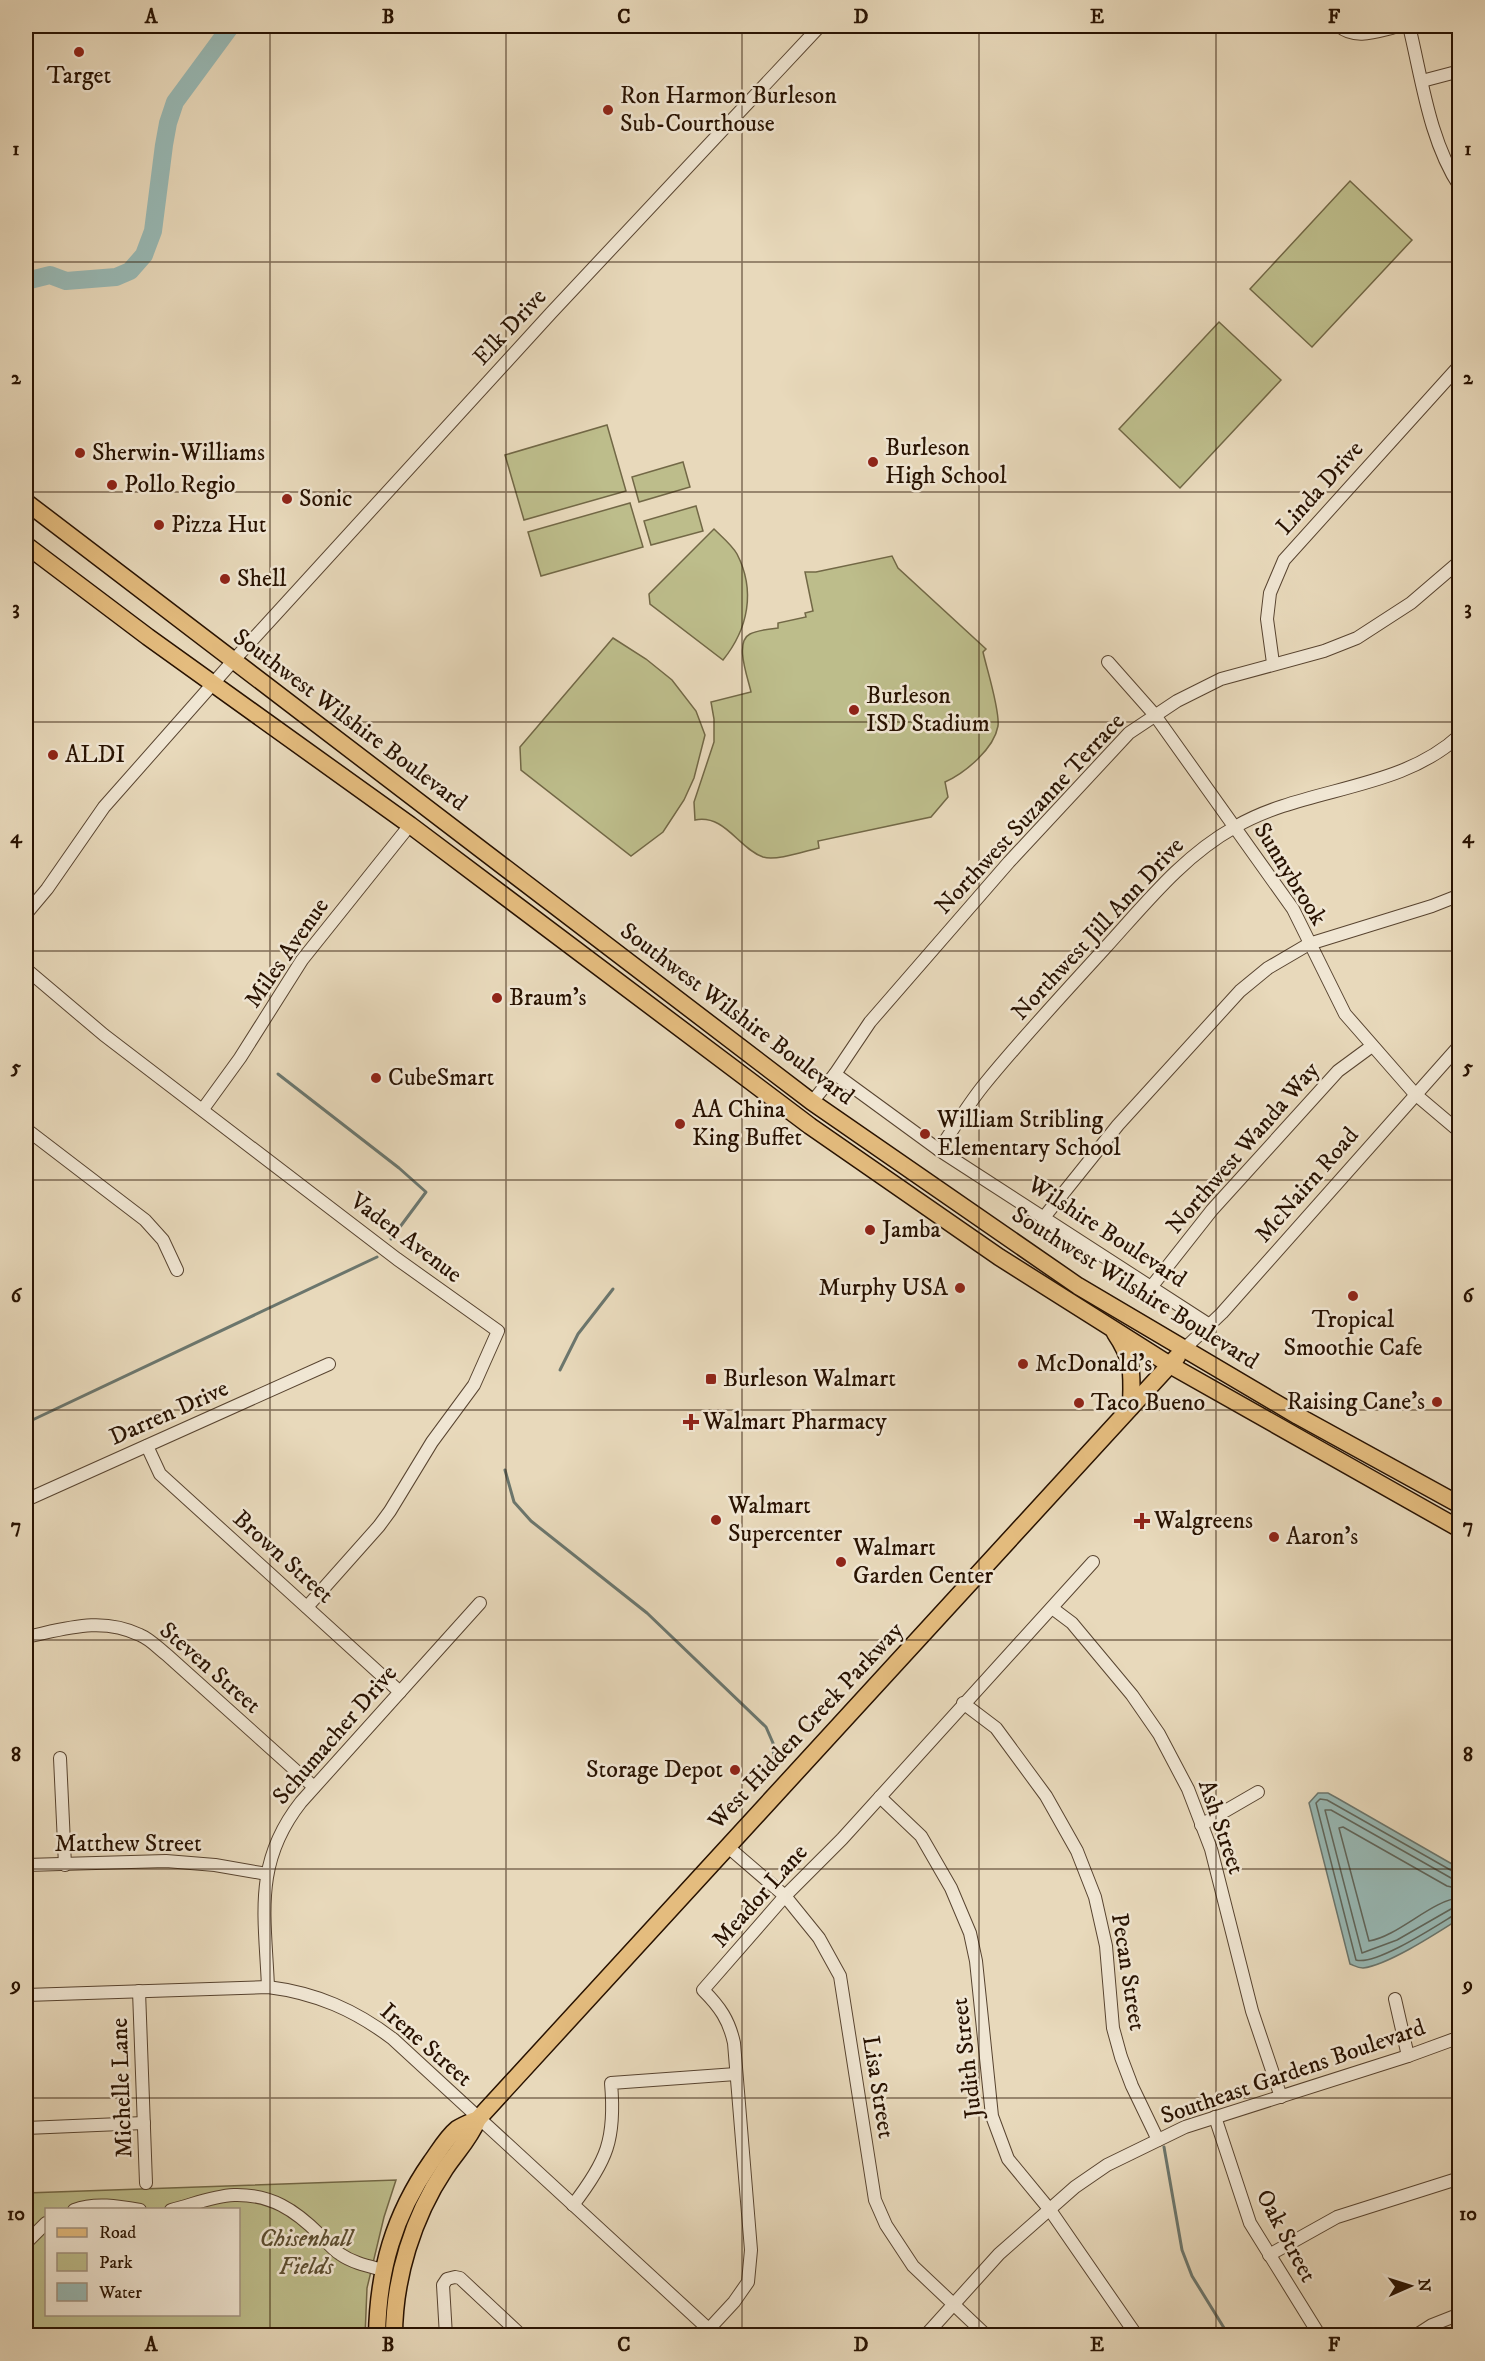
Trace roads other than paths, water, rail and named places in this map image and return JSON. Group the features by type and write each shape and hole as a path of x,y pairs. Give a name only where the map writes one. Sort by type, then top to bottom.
{"main road":[{"name":"Southwest Wilshire Boulevard","path":"26,502 812,1102 1078,1286 1183,1350 1460,1505"},
{"name":"Southwest Wilshire Boulevard","path":"26,545 88,593 410,825 827,1138 999,1257 1170,1365 1460,1529"},
{"path":"658,1012 670,995"},
{"path":"827,1138 833,1134 842,1135 889,1168 911,1170"},
{"path":"1113,1329 1124,1346 1132,1368 1131,1407"},
{"name":"West Hidden Creek Parkway","path":"394,2336 399,2284 413,2234 428,2198 446,2168 470,2137 478,2119 1183,1350"},
{"name":"West Hidden Creek Parkway","path":"377,2336 383,2270 394,2230 419,2182 445,2143 457,2129 478,2119"}],"street":[{"name":"Elk Drive","path":"26,914 47,889 104,807 233,661 551,313 820,26"},
{"path":"1339,26 1353,33 1365,34 1400,26"},
{"path":"1409,26 1441,150 1460,187"},
{"path":"1422,81 1460,71"},
{"name":"Linda Drive","path":"1273,663 1267,619 1270,593 1284,560 1460,365"},
{"name":"Northwest Suzanne Terrace","path":"812,1102 835,1074 870,1022 1009,862 1129,733 1154,714 1221,679 1324,651 1357,638 1411,603 1460,561"},
{"name":"Sunnybrook","path":"1108,662 1154,714 1293,909 1345,1014 1415,1094 1460,1132"},
{"name":"Northwest Jill Ann Drive","path":"939,1150 982,1087 1185,861 1235,826 1292,803 1349,788 1406,768 1446,747 1460,735"},
{"name":"Miles Avenue","path":"203,1109 240,1058 302,960 410,825"},
{"path":"1045,1216 1118,1125 1240,991 1268,968 1309,944 1432,906 1460,895"},
{"name":"Vaden Avenue","path":"26,969 104,1035 397,1259 498,1332 474,1385 427,1451 390,1511 306,1607"},
{"name":"McNairn Road","path":"1183,1350 1222,1313 1460,1045"},
{"name":"Northwest Wanda Way","path":"1152,1286 1212,1210 1338,1071 1372,1046"},
{"name":"Wilshire Boulevard","path":"835,1074 939,1150 1045,1216 1208,1324"},
{"path":"26,1129 145,1220 163,1240 177,1270"},
{"name":"Darren Drive","path":"26,1500 328,1365"},
{"name":"Brown Street","path":"147,1446 160,1473 400,1692"},
{"name":"Meador Lane","path":"712,2332 748,2282 751,2250 731,2026 720,2007 703,1990 785,1896 880,1797 1093,1562"},
{"name":"Schumacher Drive","path":"268,1987 264,1892 273,1848 280,1831 314,1787 480,1603"},
{"name":"Ash Street","path":"1052,1608 1072,1623 1132,1695 1159,1734 1188,1789 1211,1849 1252,2011 1281,2097"},
{"name":"Steven Street","path":"26,1637 82,1625 110,1624 142,1635 314,1787"},
{"name":"Pecan Street","path":"963,1703 996,1728 1046,1796 1077,1851 1095,1897 1106,1946 1113,2028 1121,2057 1158,2140"},
{"path":"60,1758 65,1865"},
{"path":"1201,1825 1258,1792"},
{"name":"Judith Street","path":"880,1797 921,1836 951,1888 970,1933 976,1961 992,2116 1008,2159 1050,2210 1137,2336"},
{"name":"Lisa Street","path":"728,1847 785,1896 819,1938 840,1976 875,2200 886,2225 913,2266 987,2336"},
{"name":"Matthew Street","path":"26,1865 122,1861 191,1862 267,1874"},
{"name":"Irene Street","path":"26,1995 268,1987 302,1993 328,2001 374,2025 393,2039 712,2332"},
{"name":"Michelle Lane","path":"139,1991 146,2183"},
{"path":"1395,1999 1408,2056"},
{"name":"Southeast Gardens Boulevard","path":"925,2336 999,2254 1075,2187 1107,2165 1158,2140 1215,2117 1408,2056 1460,2037"},
{"path":"573,2205 606,2156 612,2128 611,2083 736,2074"},
{"name":"Oak Street","path":"1215,2117 1229,2167 1250,2223 1320,2336"},
{"path":"26,2128 144,2123"},
{"path":"1269,2255 1337,2217 1460,2178"},
{"path":"178,2208 218,2196 249,2195 274,2201 296,2212 339,2254 356,2263 383,2270"},
{"path":"79,2208 112,2205 129,2208"},
{"path":"26,2243 45,2224"},
{"path":"446,2336 443,2285 450,2277 460,2278 522,2336"},
{"path":"1415,2336 1432,2325 1460,2314"}],"water":[{"path":"1318,1793 1328,1793 1459,1868 1459,1919 1412,1948 1373,1966 1363,1968 1350,1964 1309,1803"}],"waterway":[{"path":"26,281 50,275 66,281 116,277 130,271 144,255 153,231 164,145 175,102 231,26"},
{"path":"278,1074 399,1168 426,1192 391,1239"},
{"path":"26,1423 377,1257"},
{"path":"560,1370 578,1334 613,1289"},
{"path":"505,1470 514,1502 531,1521 647,1613 766,1727 773,1743 774,1766"},
{"path":"1164,2147 1182,2250 1192,2276 1229,2336"}],"place":[{"name":"Target","path":"79,52"},
{"name":"Ron Harmon Burleson Sub-Courthouse","path":"608,110"},
{"name":"Sherwin-Williams","path":"80,453"},
{"name":"Burleson High School","path":"873,462"},
{"name":"Pollo Regio","path":"112,485"},
{"name":"Sonic","path":"287,499"},
{"name":"Pizza Hut","path":"159,525"},
{"name":"Shell","path":"225,579"},
{"name":"Burleson ISD Stadium","path":"854,710"},
{"name":"ALDI","path":"53,755"},
{"name":"Braum's","path":"497,998"},
{"name":"CubeSmart","path":"376,1078"},
{"name":"AA China King Buffet","path":"680,1124"},
{"name":"William Stribling Elementary School","path":"925,1134"},
{"name":"Jamba","path":"870,1230"},
{"name":"Murphy USA","path":"960,1288"},
{"name":"Tropical Smoothie Cafe","path":"1353,1296"},
{"name":"McDonald's","path":"1023,1364"},
{"name":"Burleson Walmart","path":"711,1379"},
{"name":"Raising Cane's","path":"1437,1402"},
{"name":"Taco Bueno","path":"1079,1403"},
{"name":"Walmart Pharmacy","path":"691,1422"},
{"name":"Walmart Supercenter","path":"716,1520"},
{"name":"Walgreens","path":"1142,1521"},
{"name":"Aaron's","path":"1274,1537"},
{"name":"Walmart Garden Center","path":"841,1562"},
{"name":"Storage Depot","path":"735,1770"}],"park label":[{"name":"Chisenhall Fields","path":"306,2253"}]}
